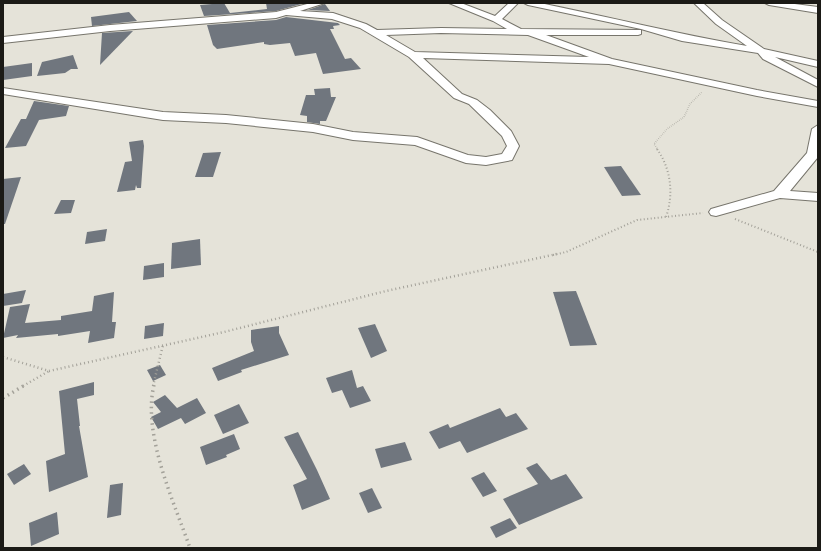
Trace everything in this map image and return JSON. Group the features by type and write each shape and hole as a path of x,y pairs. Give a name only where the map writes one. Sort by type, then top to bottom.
{"street":[{"path":"288,13 296,9 322,3"},
{"path":"452,3 496,19 526,33 608,60 714,84 818,104"},
{"path":"496,19 514,3"},
{"path":"528,3 682,38 761,51 818,64"},
{"path":"698,3 719,22 778,64 818,84"},
{"path":"769,3 818,10"},
{"path":"3,40 110,28 247,18 288,13 333,16 363,26 413,55 458,96 473,102 507,134 513,146 507,157 486,161 445,152 417,141 353,136 313,128 226,119 163,116 3,91"},
{"path":"376,33 442,30 578,34 656,31"},
{"path":"413,55 608,60"},
{"path":"779,194 814,153 818,129"},
{"path":"716,212 779,194 818,197"}],"path":[{"path":"666,217 669,209 670,190 667,165 654,144 667,129 684,116 690,104 697,95 714,84"},
{"path":"3,398 49,371 386,292 566,252 636,220 716,212 818,252"},
{"path":"163,345 151,396 156,449 190,548"},
{"path":"3,357 49,371"}],"building":[{"path":"224,3 230,13 267,9 266,3 305,3 276,11 204,16 200,5"},
{"path":"325,4 330,11 308,10"},
{"path":"129,12 137,21 92,26 91,17"},
{"path":"286,17 338,23 340,25 333,26 334,29 330,29 345,59 351,58 361,69 323,74 316,53 295,56 290,43 270,45 264,44 264,42 217,49 213,45 207,25 276,20"},
{"path":"133,31 100,65 102,33"},
{"path":"73,55 78,69 71,69 65,73 37,76 42,62"},
{"path":"32,63 32,76 3,80 3,67"},
{"path":"330,88 331,97 336,97 326,121 320,121 320,124 307,122 307,116 300,115 306,95 315,95 314,89"},
{"path":"34,101 69,106 66,116 39,120 26,146 5,148 21,119 26,119"},
{"path":"143,140 144,146 141,188 137,188 136,185 135,190 117,192 125,162 132,161 129,142"},
{"path":"221,152 213,177 195,177 203,153"},
{"path":"621,166 641,195 622,196 604,167"},
{"path":"21,177 5,224 3,224 3,179"},
{"path":"61,200 75,200 71,213 54,214"},
{"path":"107,229 105,241 85,244 87,232"},
{"path":"200,239 201,265 171,269 172,243"},
{"path":"164,263 164,277 143,280 144,266"},
{"path":"26,290 22,303 3,306 3,294"},
{"path":"576,291 597,345 570,346 553,292"},
{"path":"114,292 112,322 116,322 114,338 88,343 90,331 58,336 58,334 16,338 18,335 3,338 10,307 30,304 25,323 61,320 61,316 92,311 94,296"},
{"path":"164,323 163,336 144,339 145,326"},
{"path":"375,324 387,351 371,358 358,328"},
{"path":"279,326 279,333 289,355 241,370 242,372 218,381 212,368 254,351 251,342 251,330"},
{"path":"160,365 166,375 153,381 147,370"},
{"path":"352,370 357,388 363,386 371,401 350,408 342,390 332,393 326,378"},
{"path":"94,382 94,395 77,399 79,426 88,477 49,492 46,461 65,454 59,391"},
{"path":"165,395 177,408 197,398 206,413 185,424 181,418 158,429 151,417 161,412 153,402"},
{"path":"239,404 249,423 223,434 214,415"},
{"path":"500,408 506,417 516,413 528,429 467,453 460,441 439,449 429,432 448,424 450,428"},
{"path":"298,432 330,499 302,510 293,485 307,479 284,437"},
{"path":"234,434 240,449 226,455 227,457 206,465 200,447"},
{"path":"405,442 412,460 381,468 375,449"},
{"path":"537,463 551,480 566,474 583,498 519,525 503,499 538,484 526,468"},
{"path":"24,464 31,474 14,485 7,474"},
{"path":"484,472 497,491 483,497 471,478"},
{"path":"123,483 121,515 107,518 110,485"},
{"path":"372,488 382,508 368,513 359,493"},
{"path":"57,512 59,534 31,546 29,523"},
{"path":"510,518 517,528 496,538 490,527"}]}
